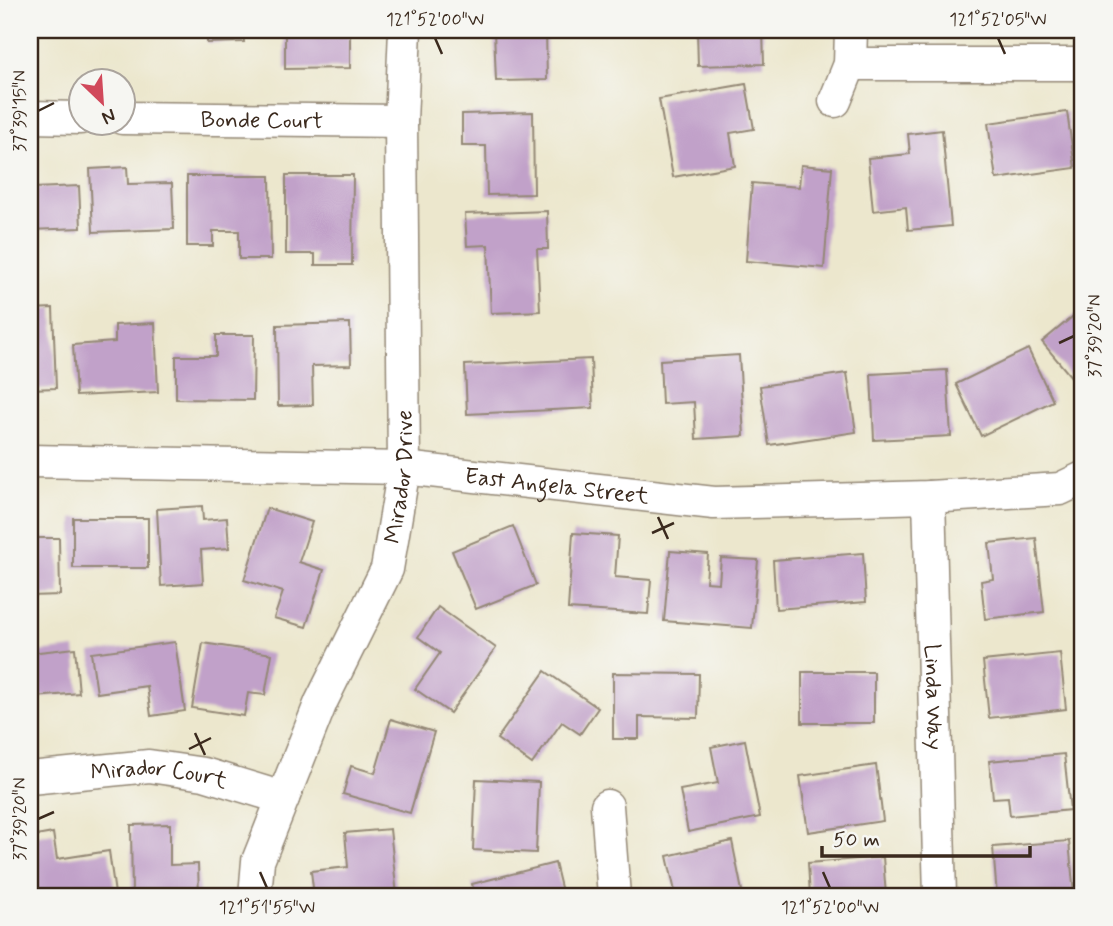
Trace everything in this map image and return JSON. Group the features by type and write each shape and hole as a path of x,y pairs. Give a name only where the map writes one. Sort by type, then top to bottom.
{"street":[{"name":"Mirador Drive","path":"255,896 258,861 321,702 387,569 404,468 401,121 405,30"},
{"path":"835,101 850,64 851,30"},
{"path":"850,64 1083,64"},
{"path":"30,117 66,118"},
{"name":"Bonde Court","path":"136,118 401,121"},
{"name":"East Angela Street","path":"30,461 404,468 714,503 929,497 1060,489 1083,478"},
{"name":"Linda Way","path":"929,497 940,896"},
{"name":"Mirador Court","path":"30,778 149,766 204,774 283,798"},
{"path":"607,806 614,896"}],"building":[{"path":"207,30 243,30 244,42 207,43"},
{"path":"285,30 350,30 350,68 285,69"},
{"path":"494,30 546,30 547,80 496,81"},
{"path":"697,30 763,30 764,64 698,66"},
{"path":"746,84 754,129 730,133 735,166 673,177 659,99"},
{"path":"533,112 534,194 487,195 486,146 462,146 462,114"},
{"path":"1067,112 1075,168 996,179 988,123"},
{"path":"942,130 951,226 908,230 906,207 873,211 868,158 910,154 908,134"},
{"path":"30,159 33,159 34,188 79,186 81,228 30,230"},
{"path":"801,165 832,168 824,268 746,261 752,183 799,187"},
{"path":"127,167 128,184 172,183 174,229 93,232 90,169"},
{"path":"286,175 353,175 352,265 315,265 315,254 286,254"},
{"path":"187,176 270,176 271,259 239,259 239,231 213,231 213,246 187,246"},
{"path":"547,211 548,249 537,249 540,311 491,313 488,245 467,246 465,214"},
{"path":"53,308 56,388 30,389 30,309"},
{"path":"1083,308 1083,368 1072,378 1042,342"},
{"path":"155,323 158,392 76,396 73,345 115,342 115,325"},
{"path":"350,323 351,365 312,366 313,405 278,406 277,325"},
{"path":"216,335 254,335 253,400 176,399 176,356 216,356"},
{"path":"1028,349 1053,401 981,436 956,384"},
{"path":"739,355 744,436 696,439 694,402 662,404 660,360"},
{"path":"591,359 593,408 467,414 465,365"},
{"path":"947,370 951,436 874,440 871,374"},
{"path":"847,373 856,432 769,445 760,386"},
{"path":"202,506 203,520 227,518 229,548 201,550 203,583 161,586 157,509"},
{"path":"267,508 312,522 299,562 324,570 306,627 274,618 283,592 244,580"},
{"path":"73,518 148,518 148,568 73,568"},
{"path":"513,526 536,585 476,609 452,551"},
{"path":"573,533 618,536 615,577 651,580 648,614 568,609"},
{"path":"30,538 59,538 60,595 30,596"},
{"path":"1036,538 1044,612 985,619 981,581 993,579 989,543"},
{"path":"670,551 708,554 706,582 719,583 721,558 758,560 752,628 664,621"},
{"path":"863,553 866,602 776,609 773,560"},
{"path":"438,607 496,648 450,713 415,689 440,653 418,637"},
{"path":"175,642 185,711 151,716 147,686 97,693 91,653"},
{"path":"203,643 272,654 265,695 248,693 244,716 192,708"},
{"path":"75,648 79,693 35,697 38,724 30,725 30,653"},
{"path":"1060,653 1066,709 989,718 983,661"},
{"path":"545,671 598,708 580,734 562,722 532,764 497,739"},
{"path":"802,672 874,672 874,723 802,723"},
{"path":"613,673 699,674 698,718 639,717 639,739 613,739"},
{"path":"391,719 434,732 410,813 343,794 351,766 375,773"},
{"path":"745,740 760,817 688,832 680,790 718,783 711,747"},
{"path":"1064,754 1070,810 1010,816 1008,797 993,798 989,761"},
{"path":"876,765 883,821 808,832 800,776"},
{"path":"476,779 539,782 536,853 473,850"},
{"path":"170,824 170,865 198,864 199,896 132,896 131,825"},
{"path":"390,829 397,896 314,896 311,871 348,867 345,833"},
{"path":"53,833 57,859 109,851 115,894 36,896 30,837"},
{"path":"732,841 743,896 676,896 667,856"},
{"path":"1069,841 1074,896 997,896 993,847"},
{"path":"883,857 886,896 810,896 808,863"},
{"path":"555,863 563,896 475,896 472,884"}]}
